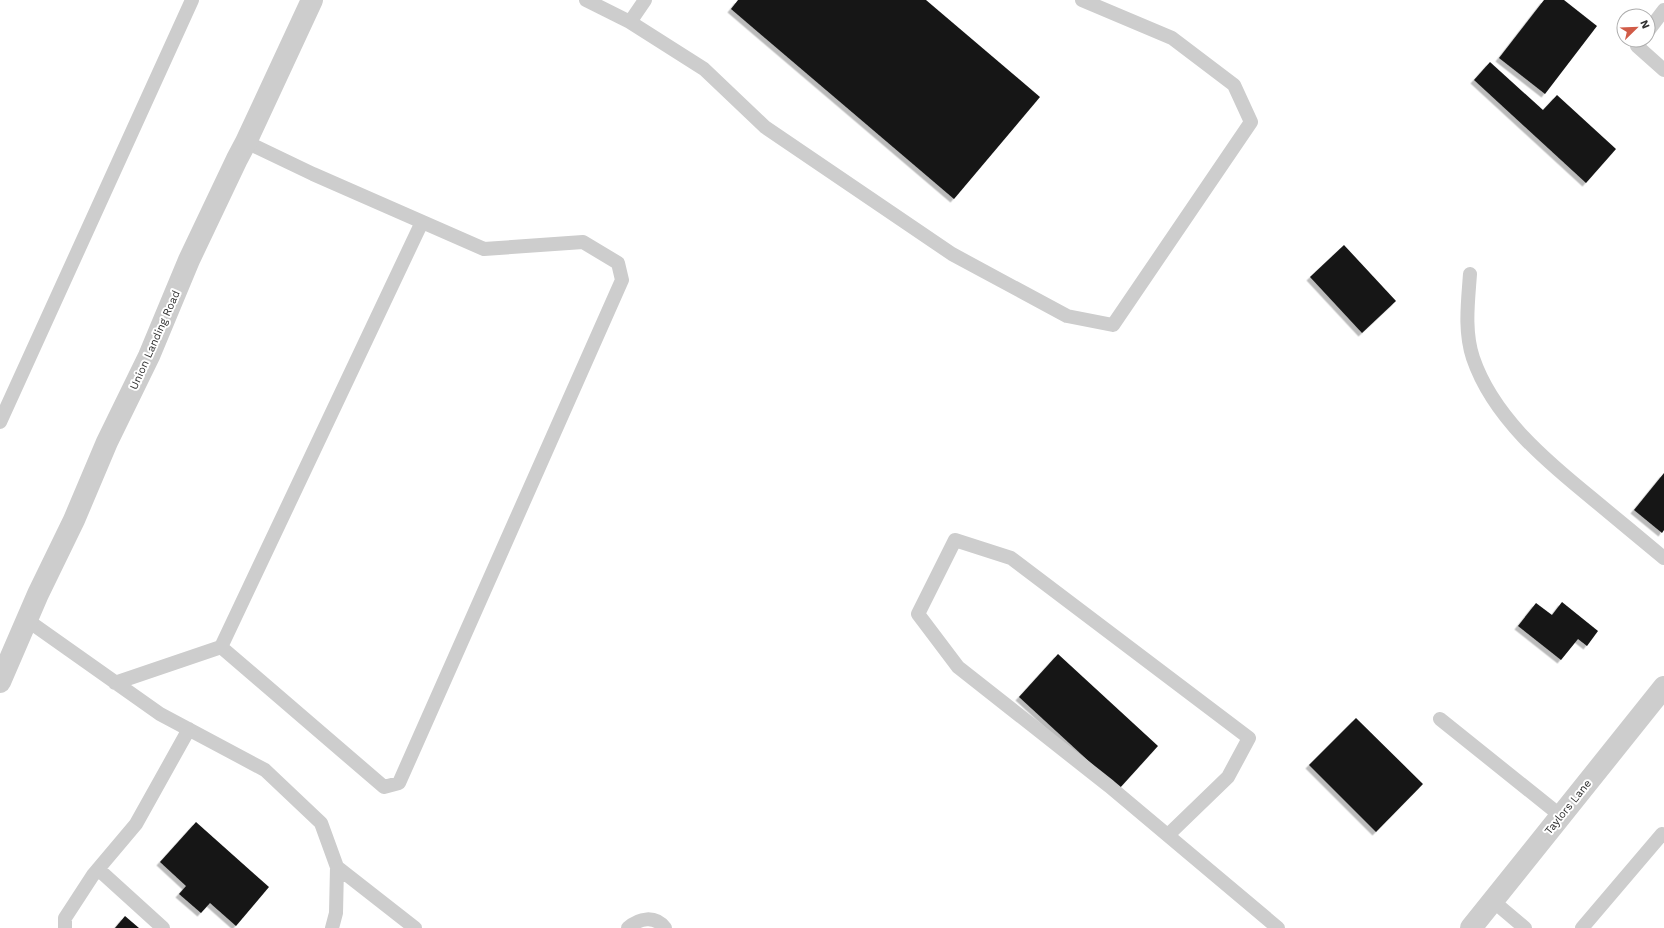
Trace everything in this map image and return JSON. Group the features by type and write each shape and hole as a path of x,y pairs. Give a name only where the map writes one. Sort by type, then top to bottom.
{"street":[{"name":"Union Landing Road","path":"0,682 27,620 74,520 107,442 150,356 189,260 312,0"},
{"name":"Taylors Lane","path":"1471,928 1664,687"}],"lane":[{"path":"0,422 192,0"},
{"path":"586,0 630,22 704,69 765,127 952,254 1067,316 1113,325 1251,122 1234,85 1172,38 1082,0"},
{"path":"630,22 645,0"},
{"path":"1656,20 1664,10"},
{"path":"1639,48 1664,70"},
{"path":"222,647 384,787 399,783 622,280 618,263 583,242 484,249 246,142"},
{"path":"115,682 222,647 422,222"},
{"path":"1470,274 1466,318 1473,358 1487,388 1511,422 1546,461 1664,558"},
{"path":"1168,835 1228,777 1249,738 1011,558 954,540 918,614 958,668 1103,781 1278,928"},
{"path":"27,620 160,714 265,770 321,823 337,867 336,913 332,928"},
{"path":"1440,719 1561,816"},
{"path":"65,928 65,918 98,869 136,824 189,729"},
{"path":"1582,928 1662,834 1664,836"},
{"path":"337,867 415,928"},
{"path":"98,869 163,928"},
{"path":"1493,901 1525,928"},
{"path":"628,928 634,922 647,918 662,923 665,928"}],"building":[{"path":"738,0 926,0 1040,97 954,199 731,9"},
{"path":"1544,0 1564,0 1597,26 1545,94 1499,58"},
{"path":"1490,62 1543,110 1557,95 1616,149 1586,183 1474,80"},
{"path":"1344,245 1396,301 1362,333 1310,277"},
{"path":"1664,473 1664,530 1662,533 1634,510"},
{"path":"1562,602 1598,631 1587,646 1578,639 1561,660 1518,626 1536,603 1552,615"},
{"path":"1058,654 1158,746 1119,789 1019,697"},
{"path":"1356,718 1423,784 1376,832 1309,765"},
{"path":"196,822 269,887 236,926 210,903 201,913 179,894 186,886 160,862"},
{"path":"125,916 139,928 115,928"}]}
